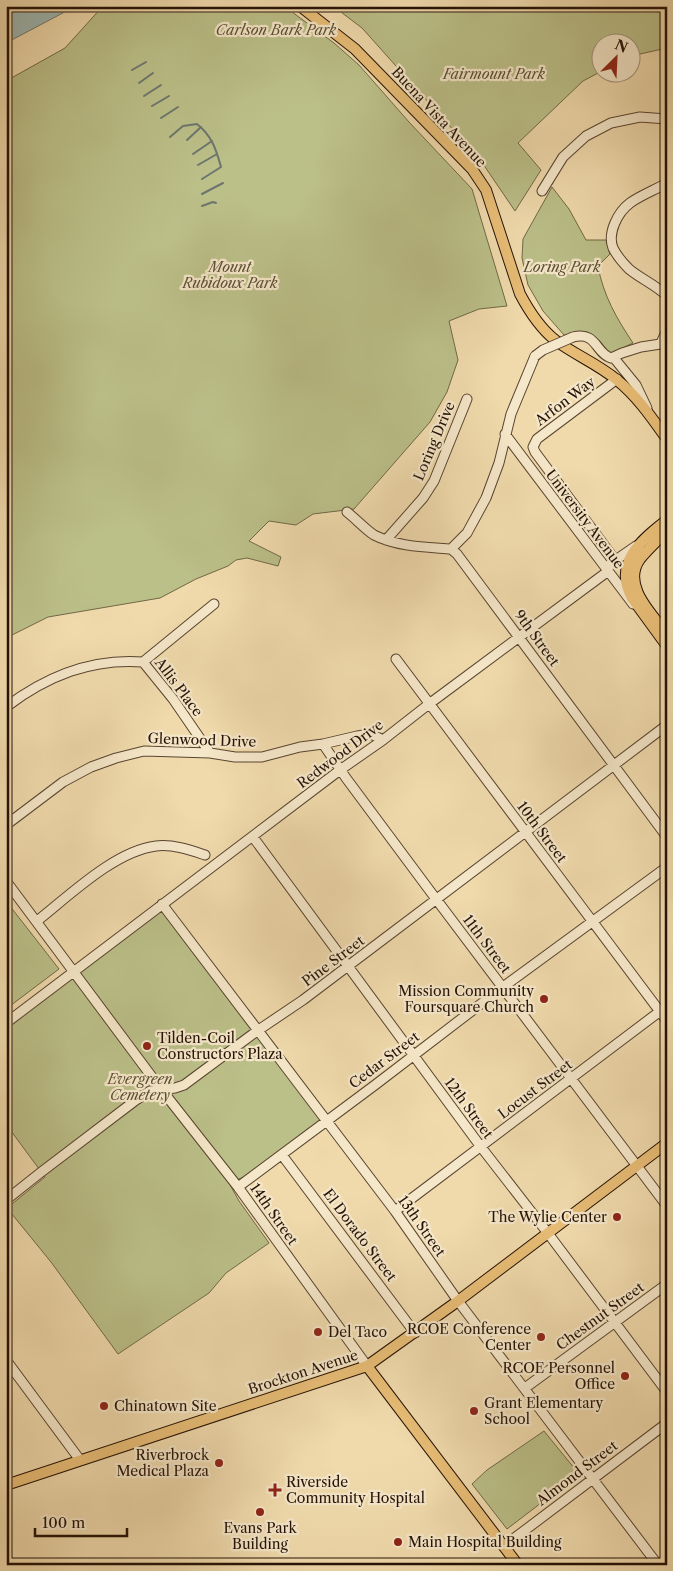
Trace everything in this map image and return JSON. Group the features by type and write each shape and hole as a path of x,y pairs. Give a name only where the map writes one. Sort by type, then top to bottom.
{"main road":[{"name":"Buena Vista Avenue","path":"300,6 356,49 472,169 486,190 520,294 527,308 556,340 602,368 616,379 632,394 667,439"},
{"name":"Redwood Drive","path":"621,559 667,520"},
{"path":"634,570 639,560 667,530"},
{"name":"University Avenue","path":"621,559 627,590 667,646"},
{"name":"University Avenue","path":"634,570 634,583 637,593 667,634"},
{"name":"Brockton Avenue","path":"6,1485 367,1366 415,1333 667,1143"},
{"name":"14th Street","path":"367,1366 518,1565"}],"street":[{"path":"542,191 563,157 586,136 611,122 640,117 667,119"},
{"path":"667,183 628,204 620,212 612,231 612,246 620,260 632,271 660,289 667,296"},
{"path":"347,512 373,534 386,540 408,545 452,549 467,533 486,498 499,463 511,414 535,356 543,350 573,337 582,336 595,341 608,358 614,358 632,350 664,343 667,330"},
{"path":"614,358 636,385 651,417"},
{"name":"Arfon Way","path":"533,447 537,439 616,379"},
{"name":"Loring Drive","path":"386,540 423,498 434,481 467,399"},
{"name":"University Avenue","path":"505,434 607,572 646,618"},
{"name":"University Avenue","path":"533,447 535,452 621,559"},
{"name":"9th Street","path":"452,549 667,837"},
{"path":"621,559 634,570"},
{"name":"Redwood Drive","path":"6,1023 340,770 383,740 607,572 610,564 621,559"},
{"path":"6,707 59,675 96,664 121,660 143,662 214,604"},
{"name":"10th Street","path":"396,659 592,922 663,1009 667,1022"},
{"name":"Allis Place","path":"143,662 173,699 210,753"},
{"name":"Pine Street","path":"6,1200 136,1100 150,1092 184,1085 257,1031 303,1000 667,725"},
{"name":"Glenwood Drive","path":"6,825 63,782 91,767 144,751 262,757 300,747 371,734 383,740"},
{"name":"11th Street","path":"323,744 340,770 503,987 570,1080 667,1206"},
{"name":"12th Street","path":"253,837 480,1147 547,1232 667,1392"},
{"path":"37,921 114,861 138,850 157,846 170,846 205,855"},
{"name":"Cedar Street","path":"238,1187 503,987 667,867"},
{"name":"14th Street","path":"6,881 161,1089 238,1187 367,1366"},
{"name":"13th Street","path":"162,904 395,1211 458,1301 658,1565"},
{"name":"Locust Street","path":"395,1211 663,1009"},
{"path":"178,1110 178,1097 184,1085"},
{"name":"El Dorado Street","path":"282,1154 415,1333"},
{"name":"Chestnut Street","path":"524,1388 667,1284"},
{"path":"6,1360 80,1460"},
{"name":"Almond Street","path":"504,1546 667,1423"}],"green space":[{"name":"Mount Rubidoux Park","path":"103,6 284,6 334,43 359,65 472,189 507,306 479,309 449,321 458,360 447,392 430,422 354,509 313,514 296,525 269,521 249,541 281,557 278,566 247,558 236,560 228,566 196,579 160,598 48,617 6,638 6,81 65,48"},
{"name":"Fairmount Park","path":"333,6 667,6 667,48 640,54 640,32 590,32 590,77 583,81 518,143 541,170 515,211 481,161 362,28"},
{"name":"Loring Park","path":"552,187 569,209 586,240 606,240 610,254 598,266 600,277 611,306 633,343 610,354 600,341 587,332 564,335 543,311 528,285 522,258 523,239"},
{"path":"6,901 59,969 6,1009"},
{"name":"Evergreen Cemetery","path":"165,902 327,1120 249,1175 229,1183 239,1201 269,1243 226,1273 209,1293 118,1354 51,1262 7,1208 45,1177 11,1131 6,1134 6,1026"},
{"path":"544,1431 579,1474 507,1529 472,1484 487,1470"}],"water":[{"path":"6,6 76,6 6,43"}],"waterway":[{"path":"132,70 146,62"},
{"path":"139,83 153,73"},
{"path":"144,96 161,85"},
{"path":"152,106 169,96"},
{"path":"161,118 178,107"},
{"path":"170,137 183,126 197,124 210,138 221,167 202,179"},
{"path":"187,140 201,127"},
{"path":"193,154 212,141"},
{"path":"198,165 217,154"},
{"path":"202,194 223,183"},
{"path":"202,206 213,202 216,203"}],"place":[{"name":"Mission Community Foursquare Church","path":"544,999"},
{"name":"Tilden-Coil Constructors Plaza","path":"147,1046"},
{"name":"The Wylie Center","path":"617,1217"},
{"name":"Del Taco","path":"318,1332"},
{"name":"RCOE Conference Center","path":"541,1337"},
{"name":"RCOE Personnel Office","path":"625,1376"},
{"name":"Chinatown Site","path":"104,1406"},
{"name":"Grant Elementary School","path":"474,1411"},
{"name":"Riverbrock Medical Plaza","path":"219,1463"},
{"name":"Riverside Community Hospital","path":"275,1490"},
{"name":"Evans Park Building","path":"260,1512"},
{"name":"Main Hospital Building","path":"398,1542"}],"park label":[{"name":"Carlson Bark Park","path":"276,30"}]}
